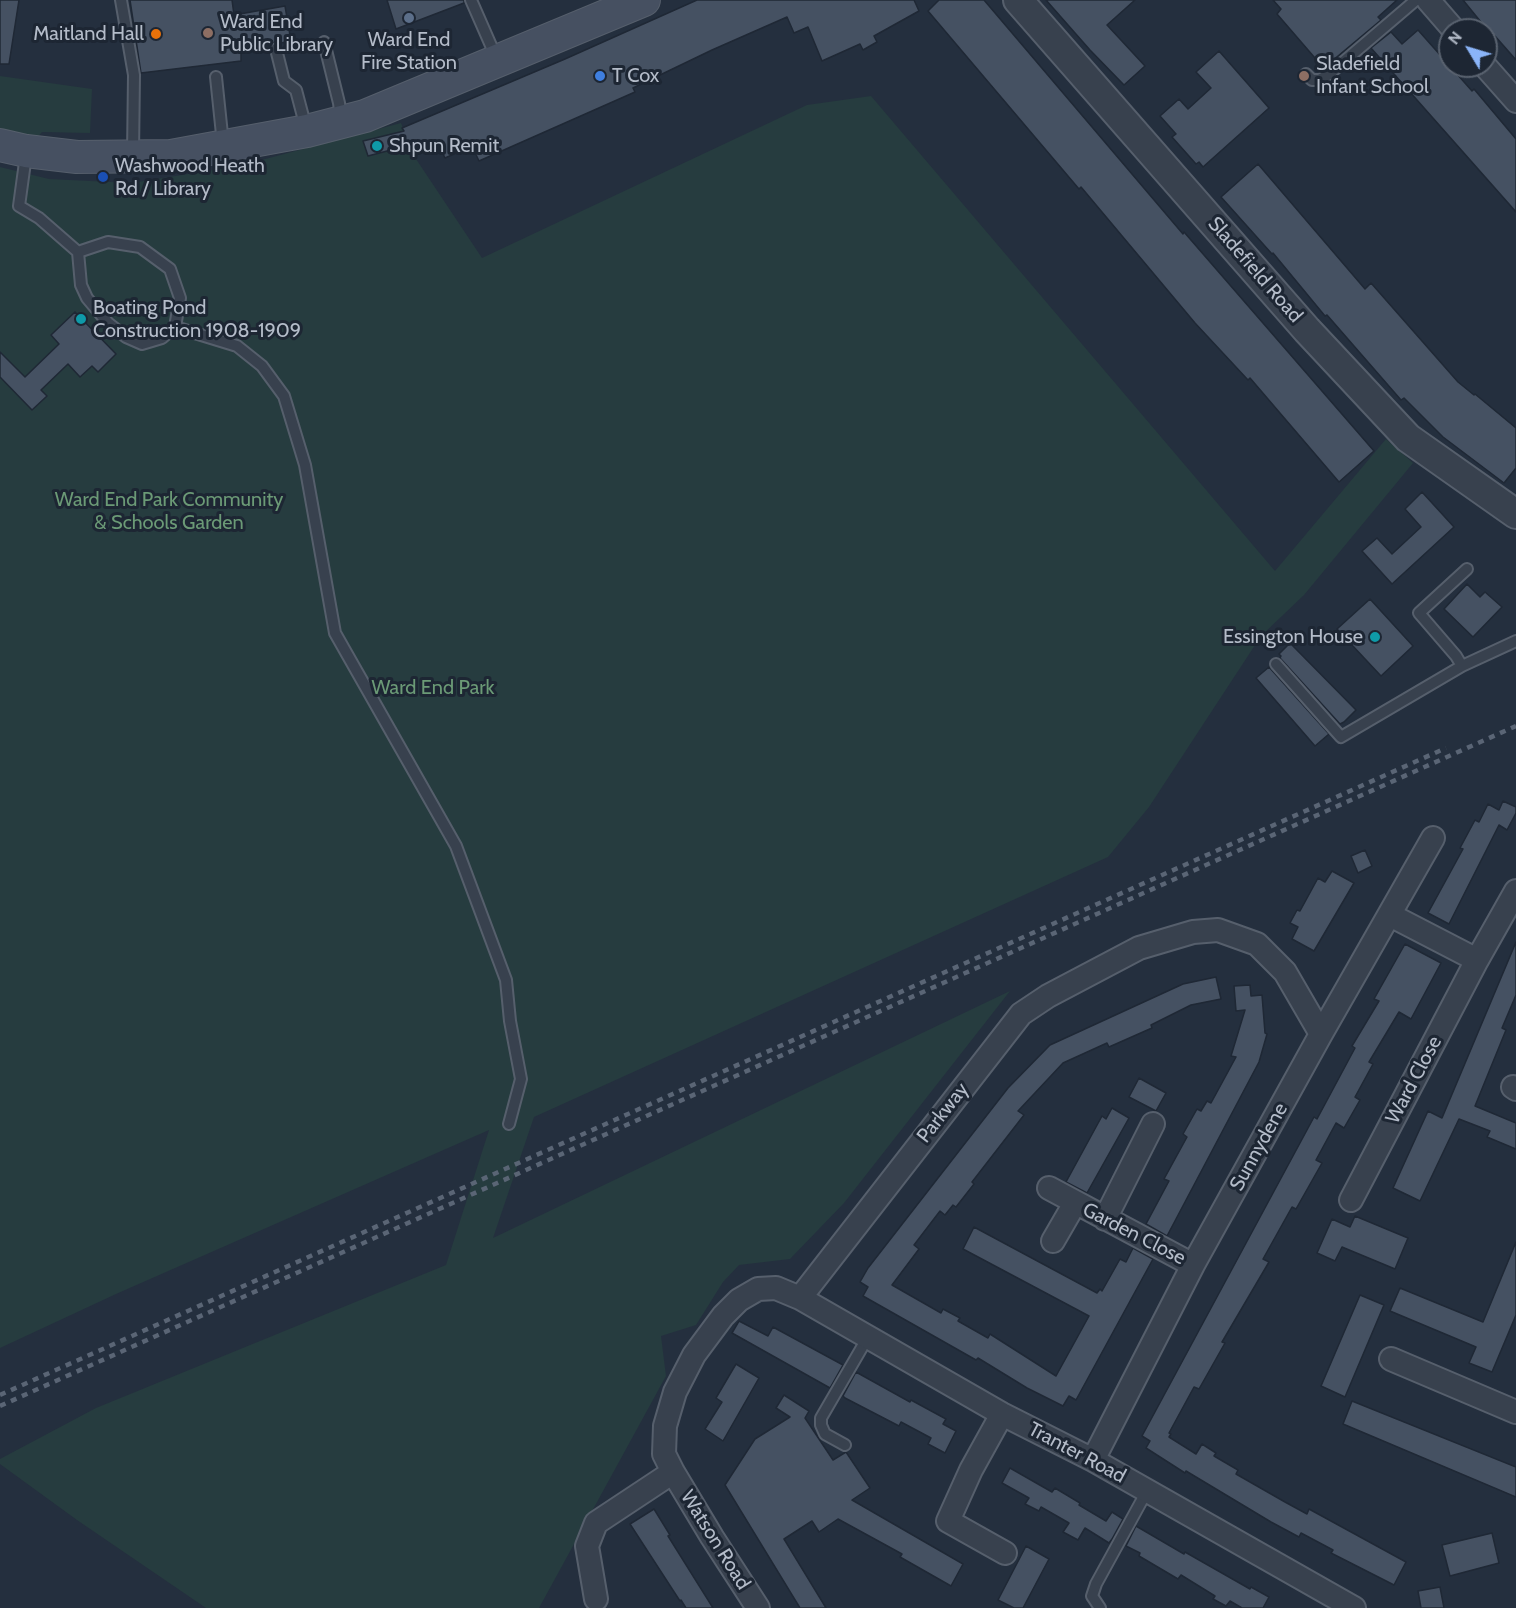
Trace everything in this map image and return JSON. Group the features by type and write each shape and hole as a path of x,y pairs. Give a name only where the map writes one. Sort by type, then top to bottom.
{"main road":[{"path":"13,148 76,158 171,156 307,131 365,116 644,0"}],"street":[{"name":"Sladefield Road","path":"1018,0 1299,321 1408,438 1512,508"},
{"path":"1428,0 1444,18"},
{"path":"1496,78 1516,101"},
{"name":"Sunnydene","path":"1093,1460 1194,1265 1321,1034 1434,838"},
{"name":"Ward Close","path":"1351,1200 1477,960 1516,891"},
{"path":"1390,915 1477,960"},
{"name":"Parkway","path":"800,1298 1021,1014 1104,965 1139,948 1193,932 1218,930 1257,944 1285,972 1321,1034"},
{"path":"1105,1219 1153,1124"},
{"name":"Garden Close","path":"1049,1188 1194,1265"},
{"name":"Garden Close","path":"1053,1241 1075,1203"},
{"path":"596,1599 587,1546 596,1523 673,1472 664,1454 665,1426 675,1392 694,1354 723,1316 739,1300 758,1289 776,1288 800,1298"},
{"name":"Tranter Road","path":"800,1298 1002,1414 1093,1460 1353,1608"},
{"path":"1391,1359 1516,1412"},
{"path":"1002,1414 971,1470 948,1521 1005,1553"},
{"name":"Watson Road","path":"673,1472 758,1608"}],"lane":[{"path":"122,0 134,75 133,157"},
{"path":"471,0 498,61"},
{"path":"1306,75 1312,80 1319,80 1328,75 1416,0"},
{"path":"324,42 341,122"},
{"path":"276,49 284,81 296,90 307,131"},
{"path":"216,77 223,147"},
{"path":"13,148 19,206 39,218 78,252 81,285 87,298 108,324 126,337 142,344 162,338 175,327 180,298 170,269 140,247 108,242 78,252"},
{"path":"175,327 237,346 262,366 284,396 306,465 335,633 456,846 506,980 510,1021 521,1079 509,1124"},
{"path":"1462,666 1419,613 1467,569"},
{"path":"1276,664 1341,737 1462,666 1516,641"},
{"path":"845,1445 825,1434 821,1418 868,1337"},
{"path":"1100,1608 1092,1596 1096,1584 1147,1491"}],"green space":[{"path":"0,76 92,89 90,133 42,132 33,142 0,134"},
{"name":"Ward End Park","path":"871,96 1275,571 1386,439 1413,463 1304,595 1261,636 1149,807 1108,857 534,1117 493,1238 1010,991 844,1203 790,1259 739,1265 723,1282 696,1325 661,1336 666,1376 539,1608 206,1608 77,1520 0,1464 0,1459 96,1408 446,1265 489,1130 116,1294 0,1348 0,167 49,179 131,183 239,166 401,123 414,156 482,258 807,105"}],"building":[{"path":"0,0 19,0 9,64 0,64"},
{"path":"130,0 232,0 234,15 285,6 291,41 275,42 241,51 241,61 141,73"},
{"name":"Ward End Fire Station","path":"387,0 464,0 464,3 396,29"},
{"path":"697,0 914,0 919,11 874,36 877,42 863,50 860,44 822,61 808,27 794,33 787,17 633,88 635,92 479,161 472,146 445,158 439,145 414,156 410,145 368,156 363,141 404,131 402,128"},
{"path":"939,0 984,0 1183,234 1184,232 1374,451 1339,482 1250,378 1248,380 1195,323 1081,187 1079,189 928,11"},
{"path":"1046,0 1135,0 1107,25 1145,66 1124,85"},
{"path":"1273,0 1397,0 1378,17 1381,20 1332,61 1329,58 1321,65 1277,14 1281,9"},
{"path":"1463,0 1516,0 1516,60 1498,39 1498,18 1478,18"},
{"path":"1418,30 1438,53 1438,78 1460,78 1472,91 1474,89 1516,139 1516,212 1371,48 1391,32 1402,44"},
{"path":"1219,51 1269,108 1203,167 1199,162 1196,164 1172,137 1176,134 1160,116 1179,99 1188,109 1211,88 1196,72"},
{"path":"1258,164 1365,289 1371,283 1458,382 1516,428 1516,468 1504,483 1443,437 1404,398 1401,400 1221,197"},
{"path":"75,312 116,354 98,372 92,366 80,377 68,364 41,390 47,396 32,410 0,377 0,352 25,377 59,344 51,335"},
{"path":"1422,492 1454,527 1392,584 1362,551 1377,538 1392,554 1421,527 1405,509"},
{"path":"1467,584 1480,597 1485,592 1502,607 1473,637 1444,609"},
{"name":"Essington House","path":"1370,599 1413,646 1381,676 1337,629"},
{"path":"1290,643 1356,710 1344,722 1340,724 1280,658 1279,654"},
{"path":"1269,667 1329,734 1315,746 1256,678"},
{"path":"1503,801 1516,807 1516,813 1507,830 1499,825 1449,924 1428,913 1463,849 1460,848 1475,820 1479,822 1488,804 1499,810"},
{"path":"1365,850 1372,866 1358,873 1351,856"},
{"path":"1332,871 1354,883 1314,951 1292,939 1298,927 1290,923 1297,910 1300,911 1318,878 1325,882"},
{"path":"1516,942 1516,995 1502,1028 1506,1030 1475,1106 1516,1123 1516,1149 1487,1137 1490,1131 1459,1119 1420,1201 1393,1188 1428,1111 1442,1118"},
{"path":"1405,944 1441,963 1411,1019 1399,1012 1369,1062 1373,1064 1355,1097 1360,1100 1344,1128 1336,1123 1316,1160 1322,1163 1296,1209 1292,1207 1263,1259 1269,1262 1222,1342 1225,1343 1199,1389 1194,1387 1169,1433 1171,1434 1169,1437 1196,1454 1202,1444 1216,1453 1214,1456 1238,1470 1236,1474 1307,1514 1309,1509 1406,1562 1394,1585 1331,1553 1333,1550 1301,1533 1299,1537 1271,1522 1186,1471 1185,1473 1146,1448 1150,1441 1142,1436 1314,1117 1317,1119 1355,1048 1352,1046 1379,1001 1374,999"},
{"path":"1216,977 1221,999 1191,1005 1151,1025 1152,1028 1109,1047 1107,1043 1063,1063 1018,1111 1024,1115 972,1182 974,1184 956,1207 953,1205 945,1215 940,1211 914,1245 919,1249 892,1285 941,1313 943,1309 960,1318 958,1321 988,1338 990,1334 1056,1376 1089,1316 963,1249 974,1227 1097,1293 1100,1289 1102,1291 1120,1259 1126,1262 1133,1248 1153,1259 1076,1400 1069,1396 1063,1406 863,1296 868,1287 860,1282 868,1268 1008,1088 1050,1045 1183,984"},
{"path":"1250,985 1251,996 1262,995 1265,1033 1267,1034 1259,1062 1167,1236 1146,1224 1169,1181 1164,1179 1187,1137 1183,1134 1197,1109 1201,1111 1207,1101 1211,1103 1236,1057 1231,1056 1245,1010 1236,1011 1234,986"},
{"path":"1139,1078 1166,1093 1156,1111 1129,1097"},
{"path":"1112,1108 1129,1118 1087,1193 1066,1182 1102,1116 1106,1119"},
{"path":"1355,1216 1408,1238 1395,1269 1342,1247 1335,1261 1317,1253 1332,1219 1350,1227"},
{"path":"1516,1242 1516,1315 1492,1372 1469,1363 1476,1347 1390,1311 1400,1288 1483,1322"},
{"path":"1360,1295 1384,1305 1345,1397 1321,1386"},
{"path":"739,1321 768,1336 773,1327 843,1365 830,1388 732,1333"},
{"path":"736,1364 759,1378 723,1441 705,1429 722,1402 716,1398"},
{"path":"856,1372 946,1419 943,1424 956,1431 945,1453 928,1444 931,1438 901,1422 899,1426 845,1398 843,1396"},
{"path":"784,1395 809,1411 805,1418 833,1460 846,1452 870,1488 852,1500 963,1564 951,1586 900,1557 902,1554 838,1519 819,1532 812,1521 784,1539 826,1608 800,1608 725,1485 755,1439 790,1417 776,1408"},
{"path":"1352,1401 1516,1467 1516,1497 1343,1424"},
{"path":"1010,1468 1052,1492 1055,1488 1106,1521 1112,1512 1123,1519 1112,1539 1109,1543 1085,1528 1078,1540 1063,1532 1069,1523 1041,1507 1039,1511 1025,1504 1029,1498 1002,1483"},
{"path":"654,1509 713,1608 686,1608 630,1524"},
{"path":"1136,1526 1184,1554 1185,1552 1250,1589 1251,1587 1269,1597 1263,1608 1242,1608 1230,1601 1226,1606 1213,1599 1215,1596 1181,1575 1178,1579 1139,1556 1140,1553 1126,1546"},
{"path":"1492,1533 1499,1563 1450,1576 1442,1545"},
{"path":"1026,1546 1049,1559 1023,1608 1014,1608 998,1600"},
{"path":"1440,1587 1444,1608 1421,1608 1418,1591"}],"railway":[{"path":"0,1406 1516,726"},
{"path":"0,1395 1446,748"}],"place":[{"name":"Ward End Fire Station","path":"409,18"},
{"name":"Ward End Public Library","path":"208,33"},
{"name":"Maitland Hall","path":"156,34"},
{"name":"T Cox","path":"600,76"},
{"name":"Sladefield Infant School","path":"1304,76"},
{"name":"Shpun Remit","path":"377,146"},
{"name":"Washwood Heath Rd / Library","path":"103,177"},
{"name":"Boating Pond Construction 1908-1909","path":"81,319"},
{"name":"Essington House","path":"1375,637"}],"park label":[{"name":"Ward End Park Community & Schools Garden","path":"169,512"}]}
